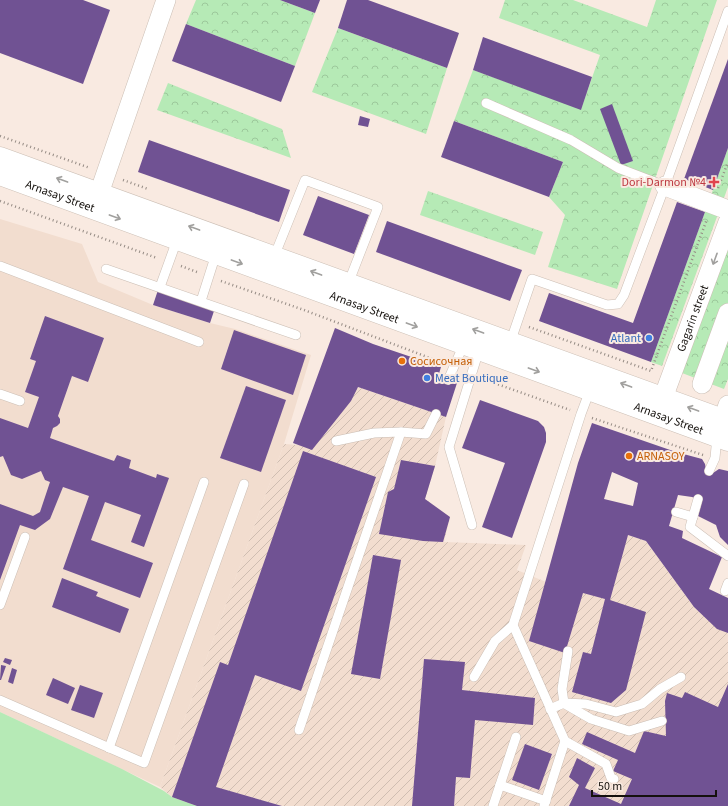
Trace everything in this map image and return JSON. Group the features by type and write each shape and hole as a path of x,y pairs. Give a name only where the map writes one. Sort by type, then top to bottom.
{"main road":[{"name":"Arnasay Street","path":"0,158 99,192 510,343 660,406"},
{"name":"Arnasay Street","path":"0,174 99,192 177,240 590,390 660,406 725,425"}],"street":[{"path":"99,192 166,0"},
{"path":"666,186 720,207"},
{"name":"Gagarin street","path":"660,406 728,222"},
{"path":"702,384 728,313"}],"lane":[{"path":"510,343 532,279 607,305 618,304 624,295 666,186 728,10"},
{"path":"486,103 571,140 618,168 666,186"},
{"path":"274,257 304,180 378,206 348,284"},
{"path":"160,287 177,240"},
{"path":"201,301 216,254"},
{"path":"0,266 199,342"},
{"path":"106,269 296,334"},
{"path":"448,380 453,367 471,347"},
{"path":"471,347 471,375 450,447 472,525"},
{"path":"474,677 495,641 513,625 590,390"},
{"path":"0,394 20,401"},
{"path":"336,441 374,433 401,432 426,434 436,414"},
{"path":"709,471 715,458 725,425"},
{"path":"299,730 401,432"},
{"path":"109,748 204,482"},
{"path":"0,700 144,764 244,484"},
{"path":"698,499 690,527 728,556"},
{"path":"676,512 693,517"},
{"path":"0,605 25,537"},
{"path":"513,625 565,741 606,764 611,778 614,779"},
{"path":"564,703 562,689 568,651"},
{"path":"550,709 564,703 586,704 616,712 642,704 660,689 681,677"},
{"path":"564,703 591,719 629,731 662,721"},
{"path":"493,806 516,737"},
{"path":"500,785 545,803 565,741"}],"path":[{"path":"0,136 99,192"},
{"path":"651,371 720,207 728,162"},
{"path":"0,201 304,310 453,367"},
{"path":"471,375 581,414 715,458"}],"shaded area":[{"path":"0,219 82,244 98,282 153,305 210,323 235,329 311,355 284,444 160,787 0,712"},
{"path":"358,387 446,417 435,466 425,499 450,517 444,542 526,545 517,570 546,582 628,535 646,541 694,607 714,626 728,632 728,806 197,806 172,797 160,787 284,444 299,445"}],"green space":[{"path":"196,0 280,0 315,13 295,66 186,24"},
{"path":"505,0 573,0 647,27 656,0 717,0 617,289 548,267 565,215 549,197 563,162 454,121 473,70 581,109 600,55 499,18"},
{"path":"338,28 447,68 426,134 312,92"},
{"path":"168,83 282,129 291,158 157,110"},
{"path":"728,148 728,187 662,366 651,362"},
{"path":"428,191 543,232 535,255 420,215"},
{"path":"728,248 728,379 724,389 682,373"},
{"path":"0,712 122,769 164,791 172,797 197,806 0,806"}],"building":[{"path":"0,0 83,0 110,10 83,84 0,53"},
{"path":"280,0 320,0 315,13"},
{"path":"347,0 368,0 459,33 447,68 338,28"},
{"path":"186,24 295,66 281,102 172,61"},
{"path":"483,37 592,77 581,110 473,70"},
{"path":"728,59 728,148 713,190 684,179"},
{"path":"612,104 633,161 621,165 600,109"},
{"path":"360,116 370,119 368,127 358,125"},
{"path":"454,121 563,162 549,197 441,157"},
{"path":"149,140 290,190 279,222 138,172"},
{"path":"318,196 369,215 354,254 303,235"},
{"path":"677,202 705,212 651,362 539,321 549,293 633,323"},
{"path":"387,221 522,270 510,301 376,252"},
{"path":"158,290 215,308 210,323 153,305"},
{"path":"45,316 104,338 88,382 72,376 58,416 60,423 53,428 50,438 114,461 117,455 131,460 129,468 156,478 157,474 169,478 144,547 131,542 141,515 105,502 91,540 153,563 140,598 63,569 89,496 63,487 50,519 35,530 20,525 0,580 0,504 33,516 40,512 50,482 45,480 41,471 22,479 11,475 3,456 0,457 0,418 28,428 39,397 25,392 36,361 30,359"},
{"path":"335,328 373,344 441,367 438,377 457,383 446,417 358,387 351,401 312,450 293,443"},
{"path":"234,330 306,355 293,395 221,369"},
{"path":"246,386 286,400 261,472 220,458"},
{"path":"480,400 538,421 544,427 546,433 546,442 512,538 482,527 505,463 462,448"},
{"path":"592,423 676,452 702,459 706,469 713,473 719,469 728,471 728,545 720,537 716,525 698,516 702,501 692,497 678,495 669,526 683,531 682,538 722,557 709,589 728,598 728,633 717,629 694,607 646,541 628,535 610,600 646,612 626,690 611,703 572,692 583,652 591,654 605,599 583,593 565,653 529,641 578,463","holes":["612,472 638,483 633,506 604,499"]},
{"path":"303,451 376,477 301,691 255,675 216,787 282,806 197,806 172,797 220,662 228,665"},
{"path":"401,460 435,466 425,499 450,517 443,542 423,541 379,534 388,492 394,489"},
{"path":"373,555 401,560 380,679 351,674"},
{"path":"62,578 98,592 96,596 129,609 120,633 52,607"},
{"path":"5,658 12,660 10,665 3,662"},
{"path":"424,659 465,662 462,690 535,698 533,725 475,720 470,778 456,777 454,806 412,806"},
{"path":"1,665 6,666 0,680"},
{"path":"12,668 17,670 13,684 8,682"},
{"path":"53,678 75,688 68,704 46,695"},
{"path":"728,684 728,806 569,806 579,785 569,777 577,758 595,768 585,788 621,804 632,779 613,771 618,760 582,744 587,732 635,753 644,731 666,736 665,701 667,693 682,698 685,692 718,707"},
{"path":"80,685 103,693 94,718 71,710"},
{"path":"525,744 552,754 539,790 512,780"}],"place":[{"name":"Dori-Darmon №4","path":"714,182"},
{"name":"Atlant","path":"649,338"},
{"name":"Сосисочная","path":"402,361"},
{"name":"Meat Boutique","path":"427,378"},
{"name":"ARNASOY","path":"629,456"}]}
